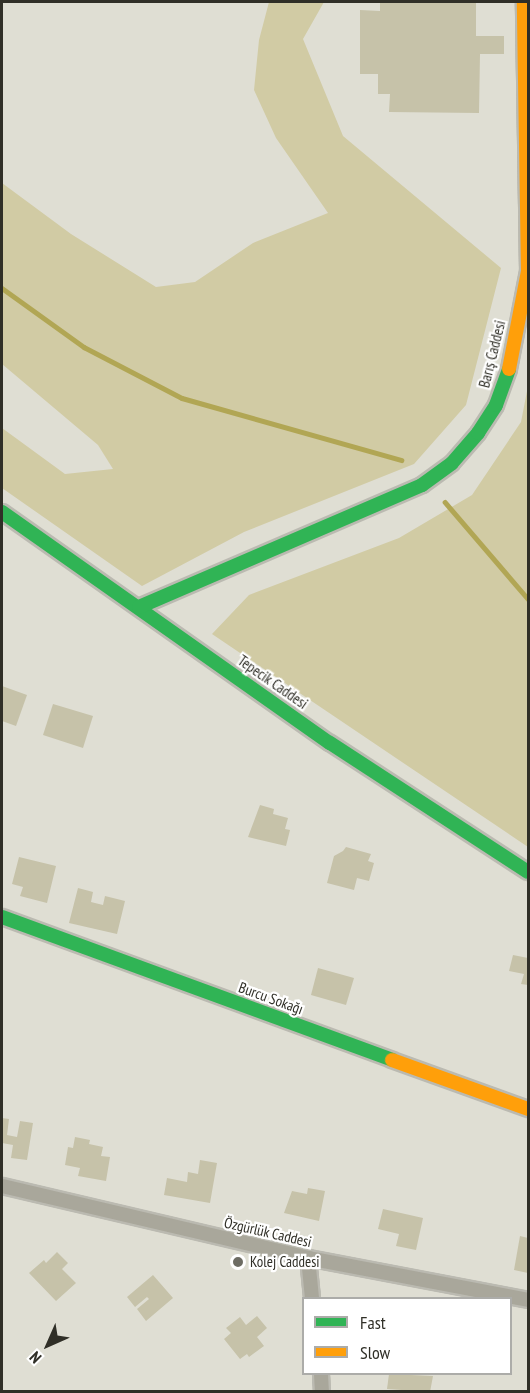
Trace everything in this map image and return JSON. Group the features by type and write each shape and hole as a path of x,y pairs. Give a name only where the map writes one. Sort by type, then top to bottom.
{"street":[{"name":"Barış Caddesi","path":"139,607 422,485 452,463 478,433 496,405 508,370 528,271 527,71 524,2"},
{"name":"Tepecik Caddesi","path":"3,518 139,607 330,743 528,872"},
{"name":"Burcu Sokağı","path":"2,917 528,1109"},
{"name":"Özgürlük Caddesi","path":"2,1186 308,1258 528,1300"},
{"path":"308,1258 312,1297"},
{"path":"321,1375 322,1392"}],"shaded area":[{"path":"269,2 324,2 303,39 343,136 501,268 466,405 414,464 244,532 142,586 2,488 2,428 65,474 113,469 98,445 2,364 2,183 71,234 156,287 195,282 253,243 328,213 276,138 254,90 259,40"},
{"path":"528,386 528,847 212,634 249,595 399,538 472,495 521,422"}],"building":[{"path":"380,2 476,2 476,36 504,36 504,54 480,54 479,113 389,112 390,94 378,94 378,74 360,74 360,10 380,11"},
{"path":"2,686 27,695 16,726 2,721"},
{"path":"53,704 93,716 83,748 43,735"},
{"path":"260,805 274,809 273,814 288,818 285,829 290,830 286,846 248,837"},
{"path":"346,847 371,854 368,861 374,863 369,881 357,878 354,890 327,883 334,856"},
{"path":"19,857 56,866 47,903 20,896 23,887 12,884"},
{"path":"78,888 93,892 91,902 103,905 105,896 125,901 117,934 69,923"},
{"path":"513,955 528,958 528,985 521,984 524,974 509,971"},
{"path":"318,968 354,978 346,1005 311,995"},
{"path":"2,1118 9,1119 7,1135 17,1137 20,1121 33,1123 27,1160 11,1158 13,1145 2,1143"},
{"path":"75,1137 90,1140 89,1144 103,1147 101,1156 110,1157 106,1181 78,1176 80,1168 65,1165 68,1147 73,1148"},
{"path":"200,1160 217,1163 210,1203 164,1195 167,1178 187,1182 188,1172 198,1174"},
{"path":"308,1188 325,1191 319,1221 284,1213 292,1191 307,1194"},
{"path":"383,1209 423,1218 416,1250 396,1246 399,1234 378,1229"},
{"path":"520,1236 528,1238 528,1273 514,1270"},
{"path":"57,1252 68,1263 62,1269 76,1283 56,1301 29,1273 44,1260 46,1263"},
{"path":"153,1275 173,1298 146,1321 137,1309 149,1299 147,1297 135,1307 127,1297"},
{"path":"257,1316 267,1328 257,1337 264,1346 249,1357 247,1354 240,1359 224,1339 231,1333 226,1328 240,1317 246,1325"},
{"path":"389,1375 433,1376 430,1392 387,1389"}],"waterway":[{"path":"2,288 84,347 182,398 401,460"},
{"path":"445,502 528,599"}],"traffic: fast":[{"path":"139,607 422,485 452,463 478,433 496,405 509,369"},
{"path":"2,512 330,743 528,872"},
{"path":"2,917 392,1060"}],"traffic: slow":[{"path":"509,369 528,271 524,2"},
{"path":"392,1060 528,1109"}],"place":[{"name":"Kolej Caddesi","path":"238,1262"}]}
